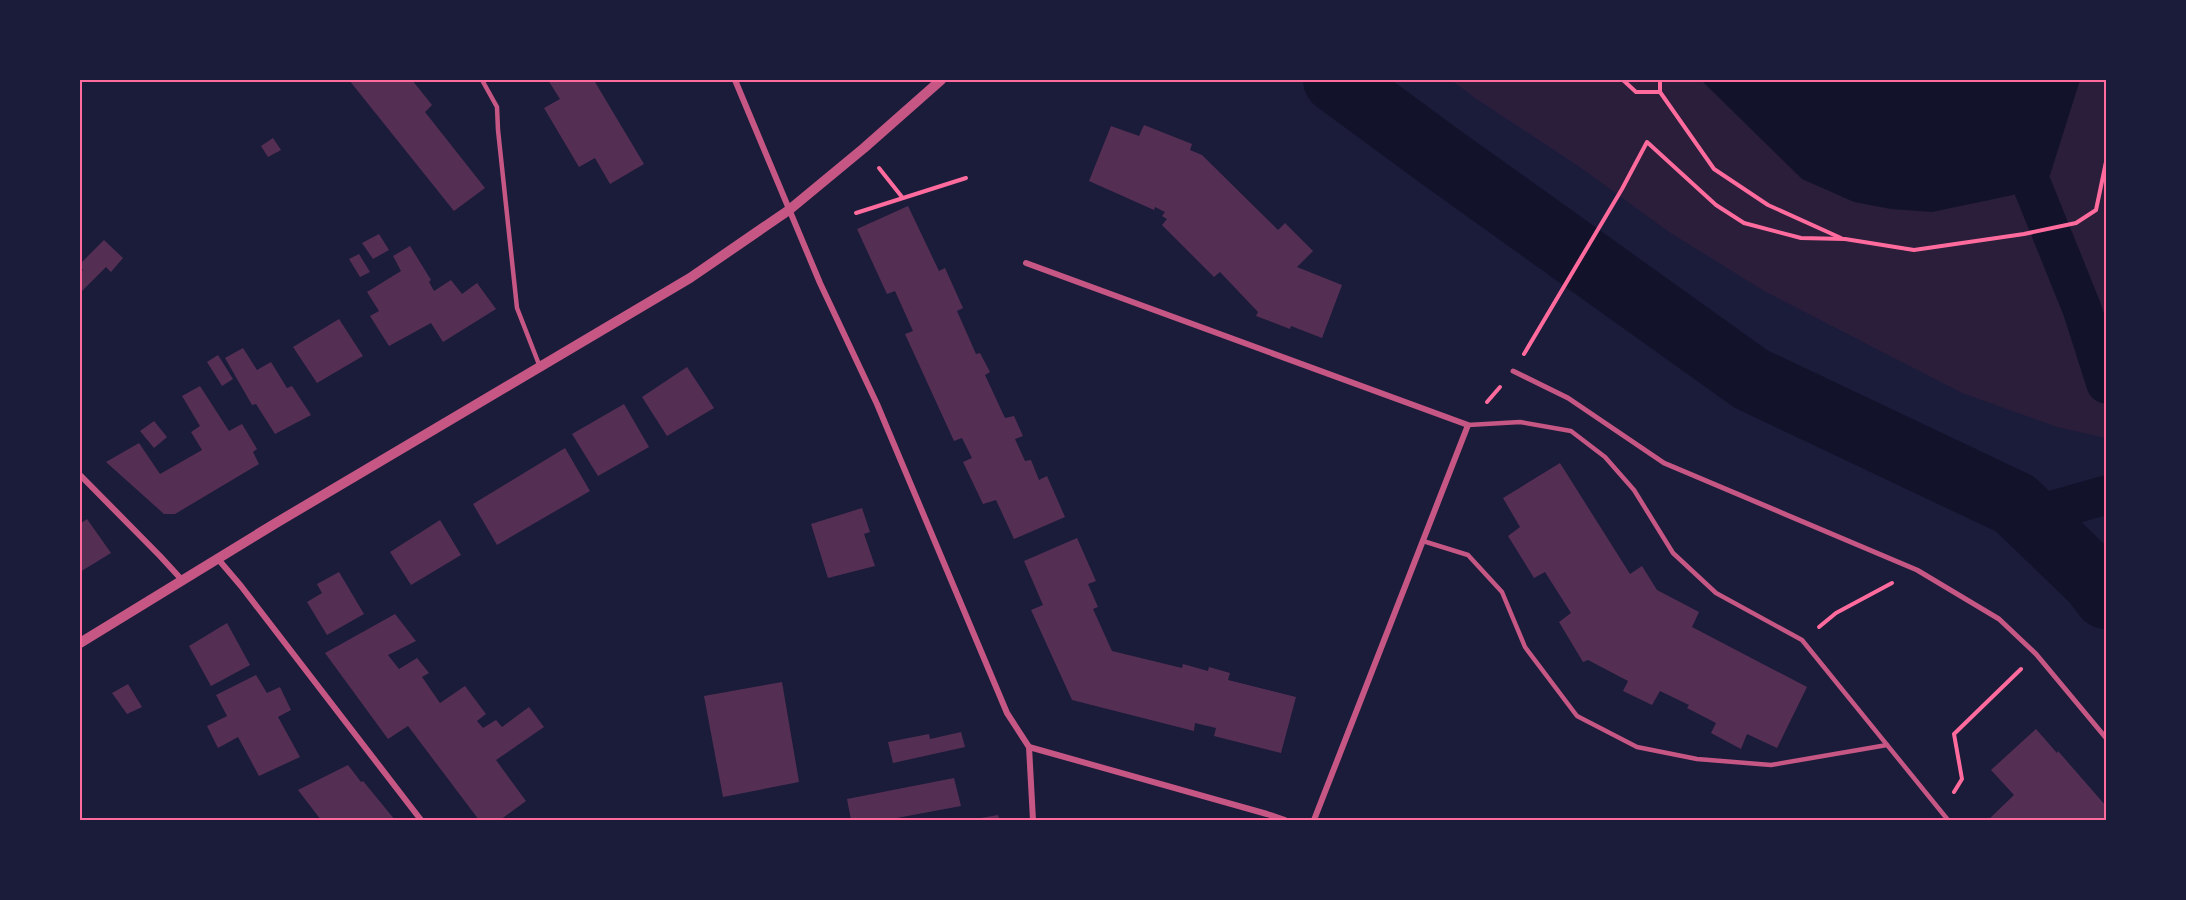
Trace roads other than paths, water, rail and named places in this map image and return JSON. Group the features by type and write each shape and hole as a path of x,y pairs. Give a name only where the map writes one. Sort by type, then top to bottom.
{"street":[{"path":"735,80 820,283 877,404 1007,713 1029,747 1033,820"},
{"path":"80,643 690,278 789,210 941,80"},
{"path":"1026,263 1468,425 1314,820"},
{"path":"1513,371 1568,398 1664,463 1917,570 1999,619 2036,654 2106,738"},
{"path":"80,475 182,580"},
{"path":"218,559 421,820"},
{"path":"1029,747 1285,820"}],"lane":[{"path":"482,80 497,107 517,308 540,367"},
{"path":"1468,425 1520,422 1570,431 1605,457 1634,490 1673,554 1716,593 1802,640 1948,820"},
{"path":"1424,541 1468,555 1502,592 1525,647 1577,716 1637,747 1697,759 1771,765 1887,745"}],"waterway":[{"path":"1336,80 1751,379 2015,504 2094,580 2106,596"},
{"path":"2032,185 2082,309 2106,384"},
{"path":"2029,517 2106,495"}]}
